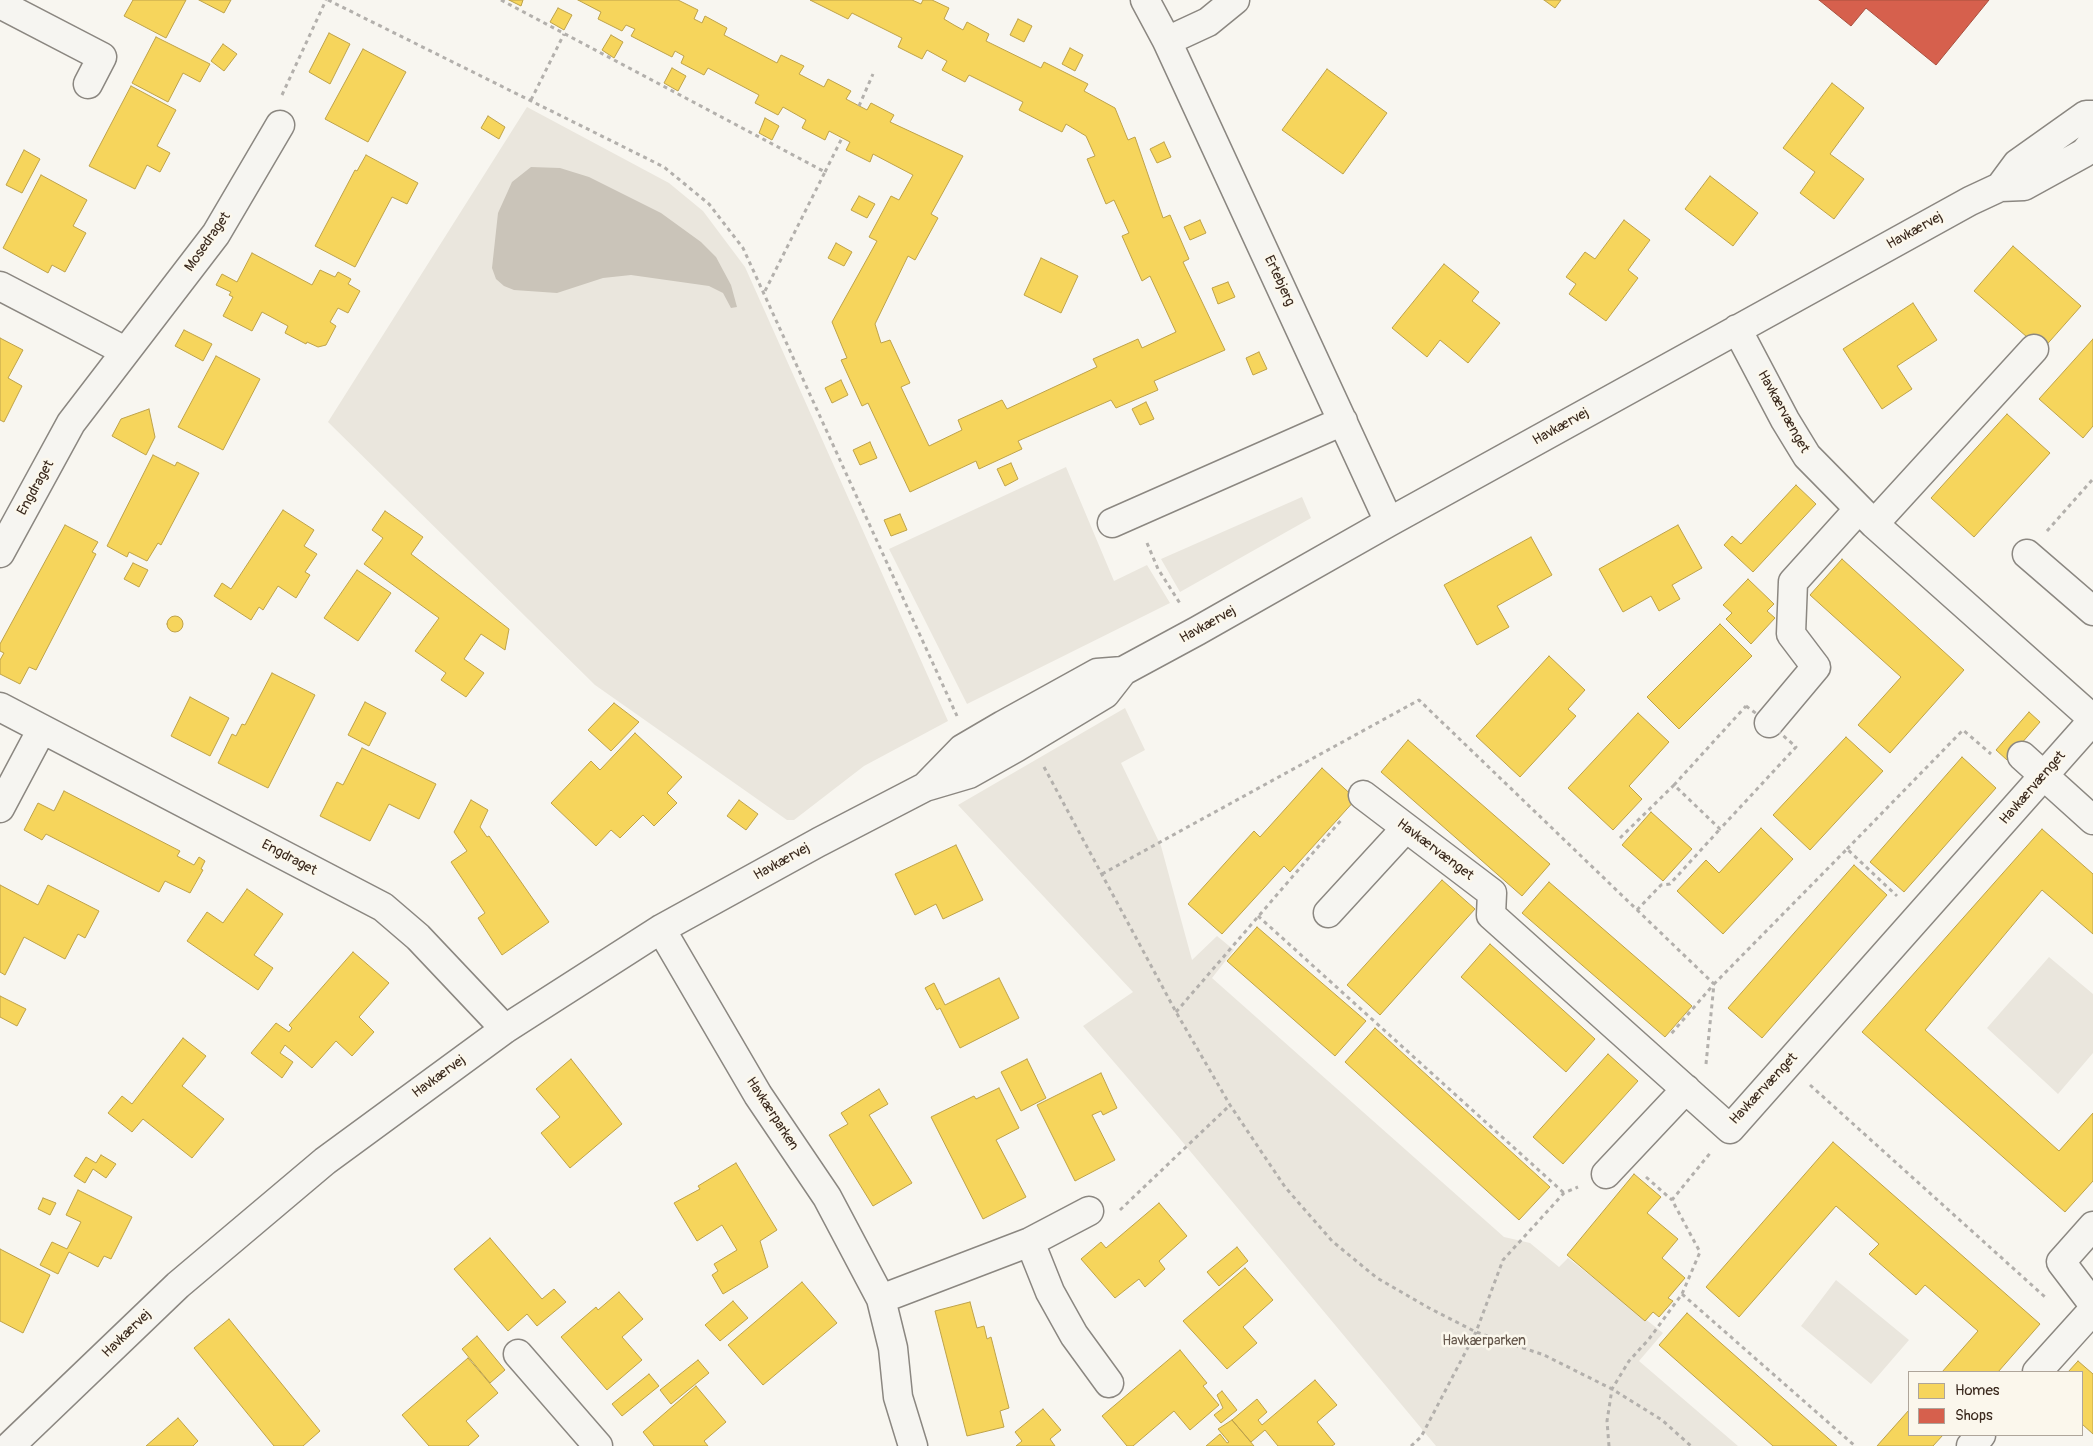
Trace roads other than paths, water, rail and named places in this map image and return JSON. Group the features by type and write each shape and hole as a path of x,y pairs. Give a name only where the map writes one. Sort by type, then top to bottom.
{"street":[{"name":"Ertebjerg","path":"1145,0 1167,41 1389,522"},
{"path":"1167,41 1208,22 1235,0"},
{"path":"0,4 102,56 88,84"},
{"name":"Havkærvej","path":"2000,187 2018,164 2086,115 2093,115"},
{"name":"Mosedraget","path":"72,423 216,234 280,125"},
{"name":"Havkærvej","path":"25,1441 178,1285 324,1161 505,1029 661,929 819,842 925,787 962,749 1003,724 1097,673 1123,671 1970,201 2000,187 2024,186 2084,153 2093,142"},
{"path":"0,286 126,351"},
{"name":"Havkærvænget","path":"1363,794 1492,893 1491,916 1730,1129 2093,720 1866,517 1807,456 1785,420 1738,330"},
{"path":"1769,723 1816,667 1791,634 1793,582 1866,517 2034,348"},
{"path":"1123,518 1343,421"},
{"name":"Engdraget","path":"0,552 72,423"},
{"path":"2027,554 2093,611"},
{"name":"Engdraget","path":"0,707 383,907 418,937 505,1029"},
{"path":"0,808 42,729"},
{"path":"2022,756 2038,783 2093,820"},
{"path":"1328,913 1406,828"},
{"name":"Havkærparken","path":"661,929 758,1095 827,1197 882,1299 892,1348 904,1444"},
{"path":"1606,1174 1694,1096"},
{"path":"882,1299 1030,1242 1089,1212"},
{"path":"2093,1226 2061,1262 2093,1304"},
{"path":"1030,1242 1050,1292 1074,1335 1109,1384"},
{"path":"2038,1371 2088,1326"},
{"path":"518,1354 598,1446"},
{"path":"1971,1446 1980,1436"}]}
